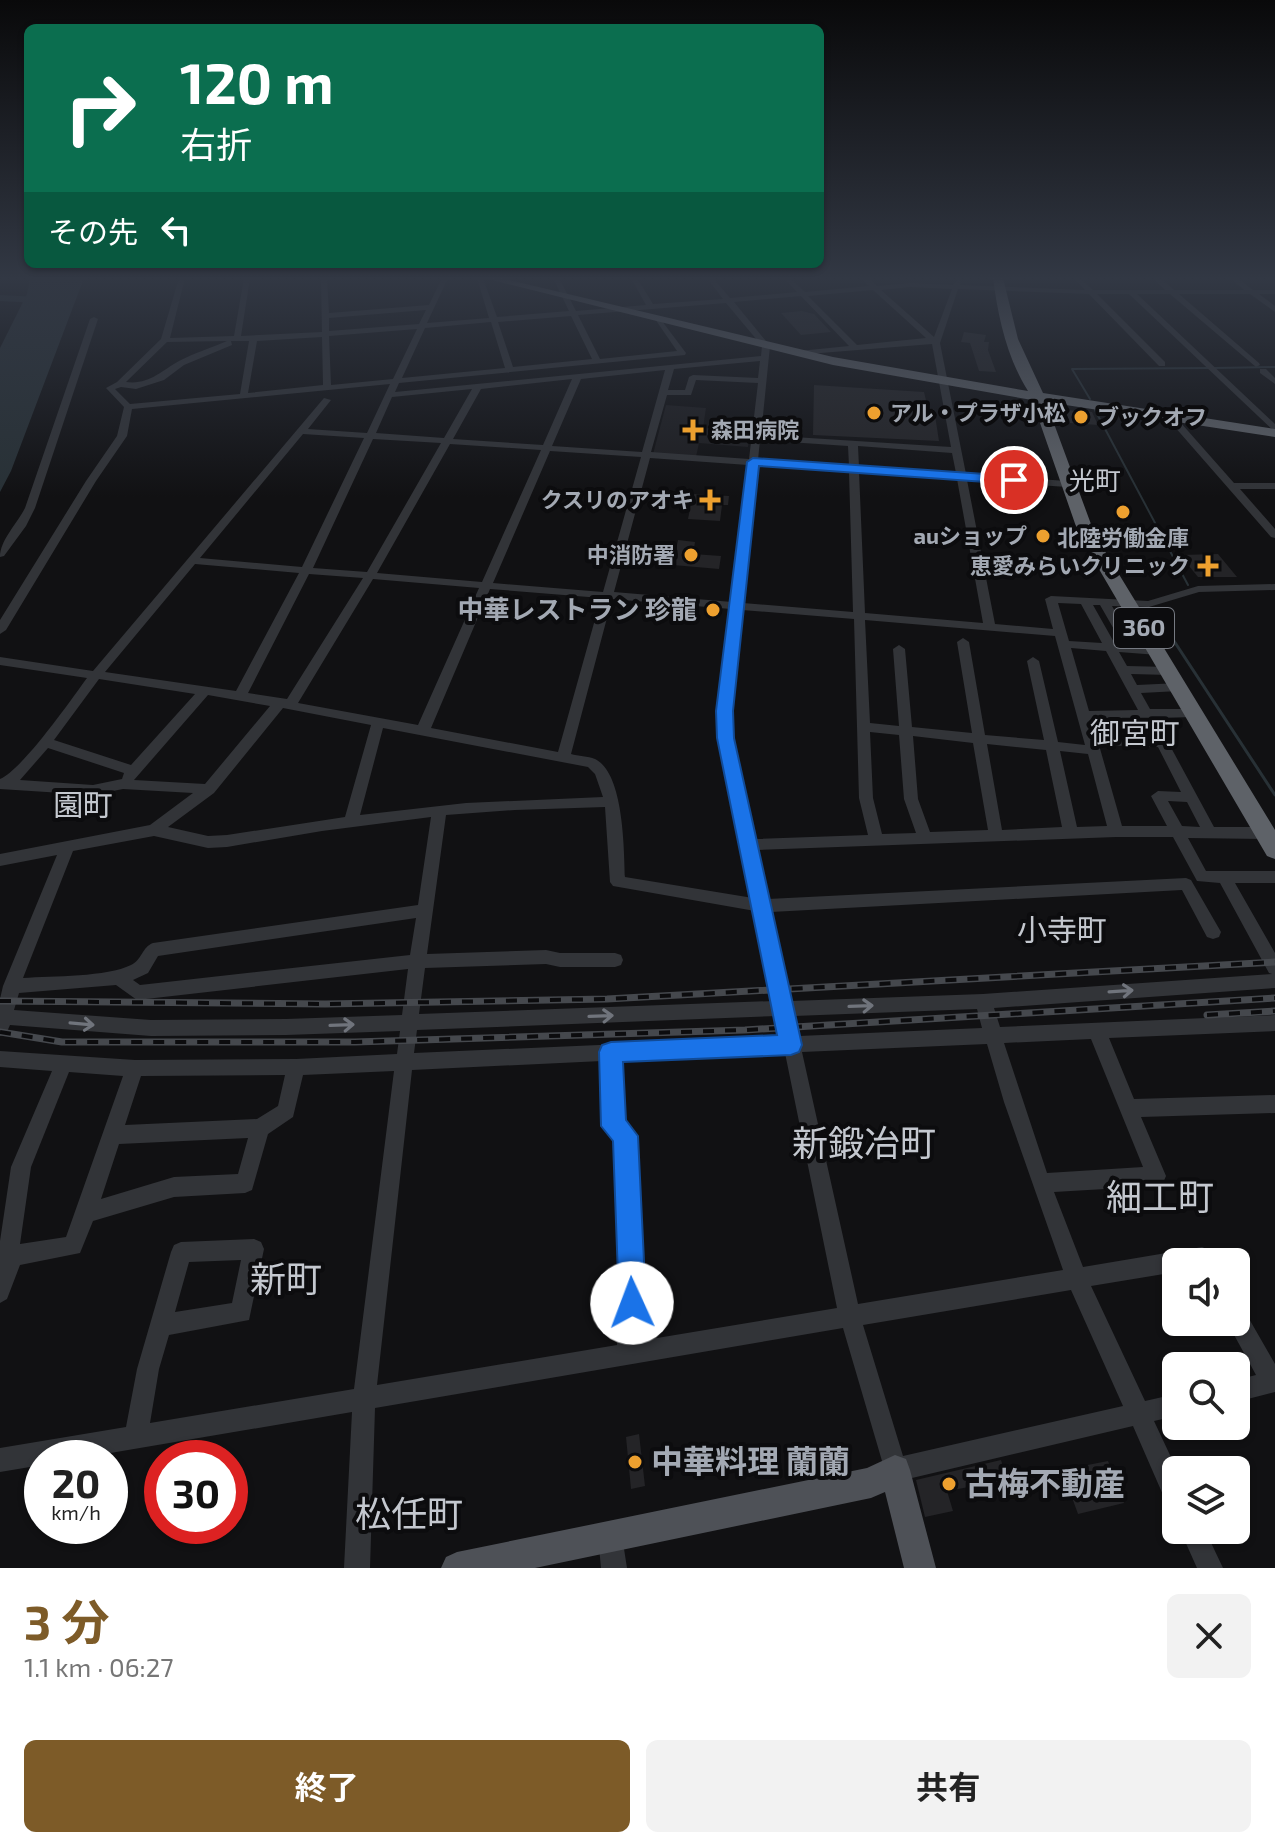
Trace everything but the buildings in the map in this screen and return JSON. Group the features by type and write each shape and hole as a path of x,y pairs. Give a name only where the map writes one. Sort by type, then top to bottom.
{"highway":[{"name":"360","path":"1020,351 1028,384 1037,395 1087,535 1275,850"},
{"path":"765,352 799,353 943,382 1275,431"}],"main road":[{"path":"457,1568 871,1483 895,1470 920,1568"}],"street":[{"path":"0,554 30,508 83,351"},
{"path":"154,351 120,384 109,389 128,407 681,351"},
{"path":"120,384 131,386 155,380 181,363 209,351"},
{"path":"244,394 251,351"},
{"path":"325,351 327,386"},
{"path":"240,696 306,570 409,351"},
{"path":"504,351 510,370"},
{"path":"592,351 597,361"},
{"path":"799,353 820,351"},
{"path":"936,351 990,627"},
{"path":"1149,351 1162,364"},
{"path":"1192,351 1275,431"},
{"path":"1240,351 1275,382"},
{"path":"390,395 670,368 765,352 725,711 726,738 850,1317 895,1470 1162,1408"},
{"path":"563,757 670,368"},
{"path":"664,392 688,393 693,377 762,381"},
{"path":"423,730 577,378"},
{"path":"280,703 291,703 370,576 478,387"},
{"path":"2,784 14,778 45,742 96,675 327,400"},
{"path":"0,630 83,494 118,444 125,429 128,407"},
{"path":"1170,416 1275,535"},
{"path":"302,431 1067,484"},
{"path":"756,437 956,450"},
{"path":"853,443 866,798 876,839"},
{"path":"1231,486 1275,486"},
{"path":"193,561 990,627 1111,649 1158,651"},
{"path":"1116,831 1051,599 1149,604 1198,589 1275,587"},
{"path":"1086,602 1210,832"},
{"path":"1105,603 1132,650"},
{"path":"963,642 996,835"},
{"path":"899,649 911,799 925,838"},
{"path":"0,661 280,703 563,757 598,767 604,773 611,802 618,882 761,906 1186,884 1213,932"},
{"path":"1033,661 1071,833"},
{"path":"1123,670 1174,679"},
{"path":"1132,689 1174,679"},
{"path":"123,784 131,770 205,691"},
{"path":"154,830 209,789 280,703"},
{"path":"1083,715 1194,713"},
{"path":"351,823 378,722"},
{"path":"863,727 1053,746 1162,743"},
{"path":"45,742 131,770"},
{"path":"2,784 93,790 123,784 209,789"},
{"path":"1191,797 1158,796 1202,877 1275,877"},
{"path":"0,860 154,830 208,842 439,812 567,801 611,802"},
{"path":"357,1568 357,1513 368,1332 416,961 439,812"},
{"path":"747,845 1116,831 1264,833"},
{"path":"67,848 11,986 2,1022 151,1028 409,1023 983,1001 1275,981"},
{"path":"1224,877 1275,968"},
{"path":"11,986 119,978 142,968 153,950 424,910"},
{"path":"119,978 137,993 416,961 546,957 615,960"},
{"path":"983,1001 1041,1183 1077,1279 1162,1464"},
{"path":"0,1059 135,1068 296,1067 1275,1023"},
{"path":"1041,1183 1156,1176 1097,1031"},
{"path":"611,1052 614,1126 625,1136 632,1303 627,1354"},
{"path":"0,1292 21,1167 64,1063"},
{"path":"112,1135 260,1128 286,1111 296,1067"},
{"path":"7,1257 73,1246 135,1068"},
{"path":"1128,1108 1275,1104"},
{"path":"86,1213 174,1187 245,1183 260,1128"},
{"path":"136,1437 148,1369 181,1252 254,1249 241,1312 161,1325"},
{"path":"0,1460 1162,1264"},
{"path":"1247,1336 1274,1382 1250,1388"},
{"path":"610,1536 614,1568"},
{"path":"1199,1544 1210,1568"}],"shaded area":[{"path":"0,351 56,351 11,471 0,492"},
{"name":"森田病院","path":"666,405 706,408 703,428 750,431 748,447 699,443 696,457 653,454"}],"waterway":[{"path":"1215,368 1275,367"},
{"path":"1090,399 1072,369 1209,368"},
{"path":"1095,410 1188,585"},
{"path":"1153,609 1275,795"}],"railway":[{"path":"0,1001 325,1004 607,999 1275,962"},
{"path":"0,1032 62,1042 355,1042 745,1030 1275,998"},
{"path":"1207,1015 1275,1011"}],"place":[{"name":"アル・プラザ小松","path":"874,413"},
{"name":"ブックオフ","path":"1081,417"},
{"name":"森田病院","path":"693,430"},
{"name":"クスリのアオキ","path":"710,500"},
{"name":"北陸労働金庫","path":"1123,512"},
{"name":"auショップ","path":"1043,536"},
{"name":"中消防署","path":"691,555"},
{"name":"恵愛みらいクリニック","path":"1208,566"},
{"name":"中華レストラン 珍龍","path":"713,610"},
{"name":"中華料理 蘭蘭","path":"635,1462"},
{"name":"古梅不動産","path":"949,1484"}],"district":[{"name":"光町","path":"1095,481"},
{"name":"御宮町","path":"1135,734"},
{"name":"園町","path":"83,806"},
{"name":"小寺町","path":"1062,931"},
{"name":"新鍛冶町","path":"864,1143"},
{"name":"細工町","path":"1160,1197"},
{"name":"新町","path":"286,1279"},
{"name":"松任町","path":"409,1514"}],"route":[{"path":"632,1303 625,1136 614,1126 611,1052 791,1045 726,738 725,711 753,462 1014,480"}]}
